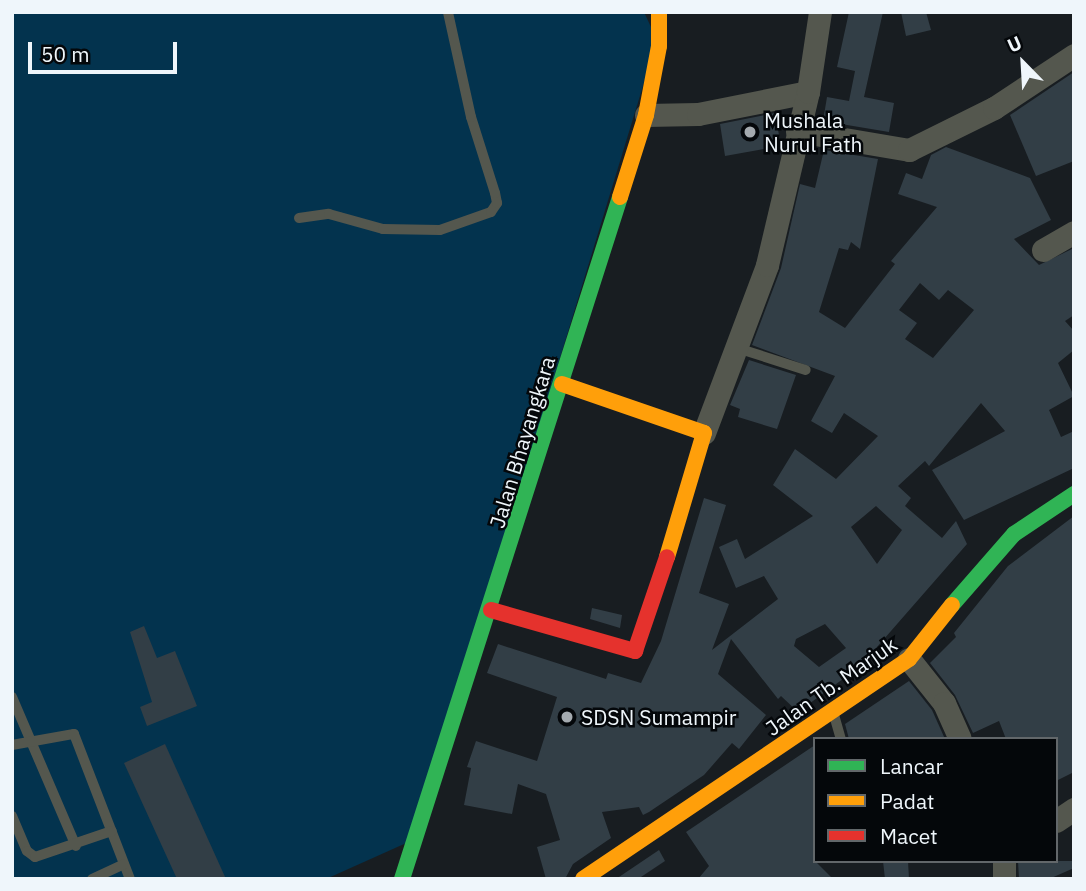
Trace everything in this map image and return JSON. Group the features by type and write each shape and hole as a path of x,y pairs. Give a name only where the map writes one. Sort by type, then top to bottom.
{"street":[{"name":"Jalan Bhayangkara","path":"402,879 491,610 646,115 657,57 659,12"},
{"path":"491,610 631,651 638,648 704,433 767,265 808,92 820,12"},
{"path":"797,131 909,150 994,108 1074,55"},
{"path":"646,115 698,114 808,92"},
{"path":"1043,250 1074,232"},
{"path":"562,384 704,433"},
{"name":"Jalan Tb. Marjuk","path":"583,879 909,659 994,554 1014,534 1074,494"},
{"path":"909,659 944,703 959,737"},
{"path":"1058,820 1074,809"}],"lane":[{"path":"299,218 329,214 383,229 440,230 491,212 496,204 495,192 471,117 447,12"},
{"path":"737,348 806,370"},
{"path":"12,697 76,846"},
{"path":"833,712 840,737"},
{"path":"12,745 74,734 130,879"},
{"path":"12,816 27,851 35,856 76,846 112,831"},
{"path":"92,879 124,863"}],"shaded area":[{"path":"12,12 644,12 657,40 413,840 326,879 12,879"}],"building":[{"path":"849,12 883,12 864,97 894,103 889,132 823,121 827,97 849,101 855,71 837,67"},
{"path":"901,12 926,12 931,30 906,36"},
{"path":"1074,72 1074,161 1036,176 1010,115"},
{"name":"Mushala Nurul Fath","path":"775,113 781,146 725,156 720,124"},
{"path":"946,147 1030,178 1051,220 1014,239 1039,265 1074,248 1074,315 1065,321 1074,331 1074,350 1058,363 1074,396 1049,410 1061,437 1074,431 1074,468 964,520 932,470 1005,431 981,403 929,466 925,461 898,486 911,498 905,506 942,538 956,521 967,544 877,647 881,651 798,712 781,696 778,699 731,639 718,674 766,715 739,749 732,743 704,775 649,812 643,815 639,807 602,812 611,838 573,864 565,879 546,879 537,847 560,840 546,794 518,784 512,814 464,805 471,768 467,767 476,741 537,761 557,697 487,673 498,644 606,679 608,673 641,683 661,641 704,498 726,505 699,593 729,604 712,650 778,599 764,576 736,588 719,547 737,539 745,559 813,516 773,485 795,449 836,479 878,436 844,413 832,433 811,421 835,376 752,345 781,268 800,184 815,188 824,150 878,159 860,249 851,242 848,250 839,248 819,312 845,328 895,264 891,261 937,207 898,194 906,173 922,179 931,155","holes":["920,283 939,300 948,290 974,310 933,358 905,339 917,323 899,310","876,506 902,530 877,564 851,527","825,624 846,648 819,667 794,646 796,639"]},
{"path":"749,360 796,375 777,429 738,417 740,409 730,405"},
{"path":"1074,516 1074,772 1058,780 1058,737 1005,737 999,721 973,733 955,695 930,663 956,637 954,633 1008,566"},
{"path":"592,608 622,615 620,628 590,619"},
{"path":"144,626 157,658 175,651 197,706 147,726 140,707 152,702 130,632"},
{"path":"909,681 932,710 944,737 848,737 845,724"},
{"path":"165,744 226,879 177,879 124,763"},
{"path":"813,746 813,863 817,863 833,879 698,879 709,866 686,832"},
{"path":"659,850 665,861 638,879 616,879"},
{"path":"1074,861 1074,868 1049,879 1019,879 1018,863"},
{"path":"883,863 908,863 909,879 885,879"}],"traffic: fast":[{"path":"402,879 620,197"},
{"path":"952,605 1014,534 1074,494"}],"traffic: slow":[{"path":"620,197 646,115 659,46 659,12"},
{"path":"562,384 704,433 667,557"},
{"path":"583,879 909,659 952,605"}],"traffic: jam":[{"path":"491,610 635,651 667,557"}],"place":[{"name":"Mushala Nurul Fath","path":"750,132"},
{"name":"SDSN Sumampir","path":"567,717"}]}
